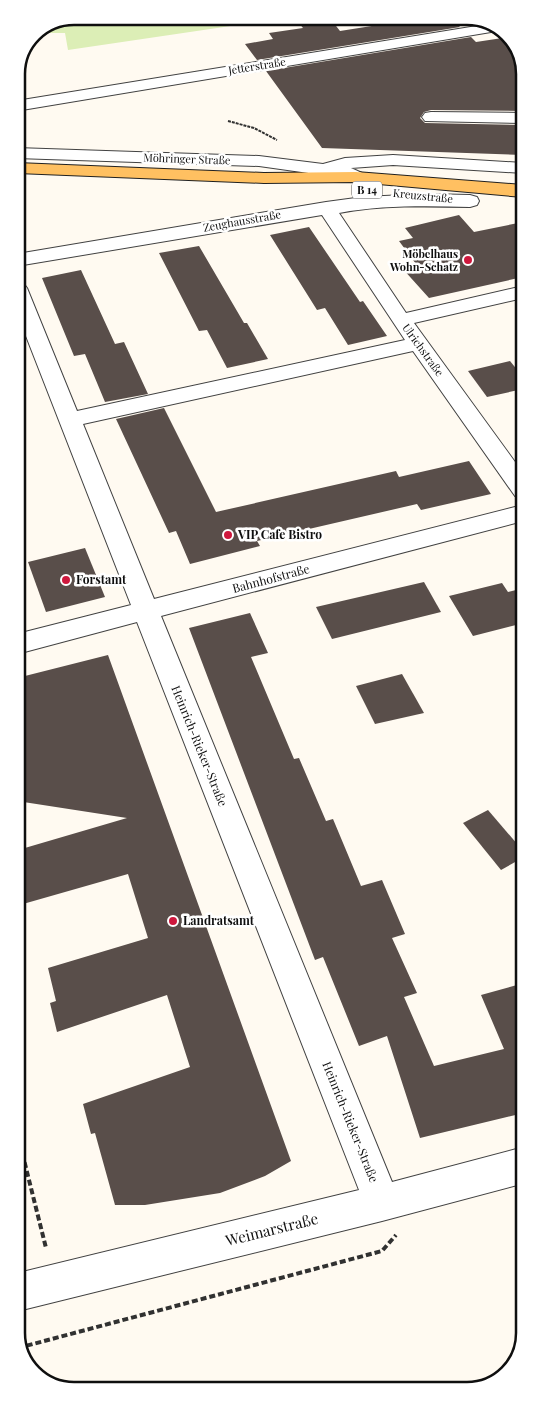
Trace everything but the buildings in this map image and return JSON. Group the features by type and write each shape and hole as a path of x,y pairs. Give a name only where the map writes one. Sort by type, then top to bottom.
{"main road":[{"name":"Kreuzstraße","path":"25,168 264,178 516,205"},
{"name":"Kreuzstraße","path":"264,178 321,173 516,190"}],"street":[{"name":"Jetterstraße","path":"25,105 486,29"},
{"path":"431,117 516,118"},
{"name":"Möhringer Straße","path":"25,153 260,161 321,173"},
{"path":"321,173 332,166 345,163 393,160 516,168"},
{"name":"Zeughausstraße","path":"25,259 326,208 401,200 470,201"},
{"name":"Ulrichstraße","path":"326,208 401,320 516,480"},
{"path":"401,320 516,294"},
{"name":"Heinrich-Rieker-Straße","path":"25,308 146,612 392,1216"},
{"path":"70,420 186,393 418,344"},
{"name":"Bahnhofstraße","path":"25,642 516,515"},
{"name":"Weimarstraße","path":"25,1290 392,1216 516,1168"}],"path":[{"path":"228,121 254,128 278,141 279,145"},
{"path":"25,1164 55,1283"},
{"path":"27,1346 382,1251 392,1216"}],"green space":[{"path":"74,25 237,25 68,50 65,33 47,33 65,26"}],"place":[{"name":"Möbelhaus Wohn-Schatz","path":"468,260"},
{"name":"VIP Cafe Bistro","path":"228,535"},
{"name":"Forstamt","path":"66,580"},
{"name":"Landratsamt","path":"173,921"}]}
